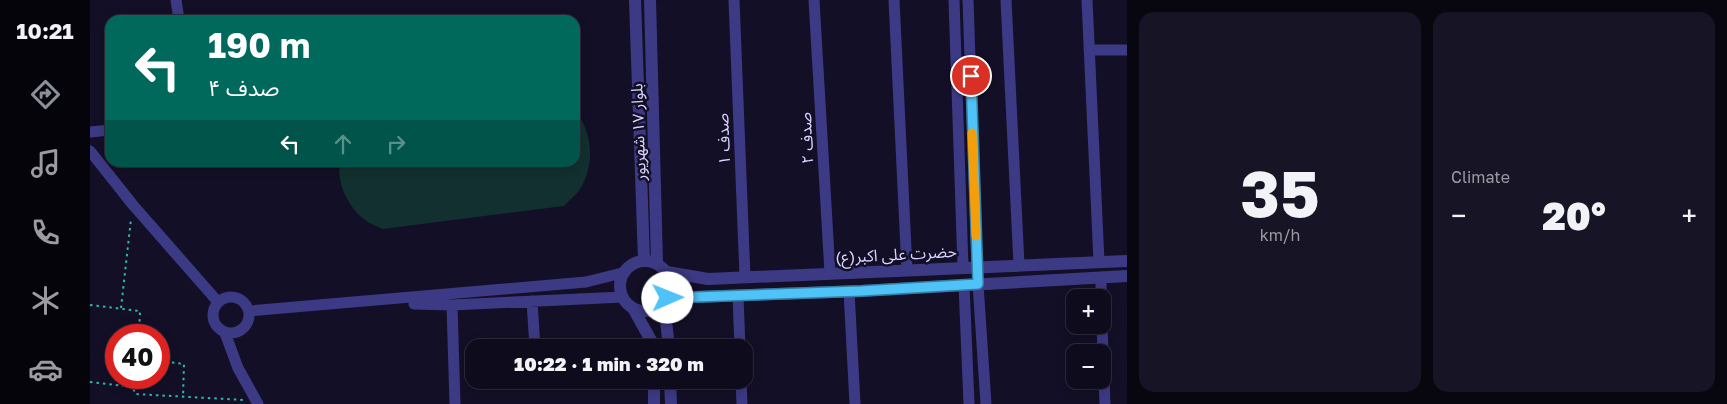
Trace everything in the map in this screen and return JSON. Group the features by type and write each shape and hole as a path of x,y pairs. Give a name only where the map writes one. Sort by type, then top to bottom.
{"street":[{"path":"176,0 178,15"},
{"name":"بلوار ۱۷ شهریور","path":"635,0 644,260"},
{"name":"بلوار ۱۷ شهریور","path":"650,0 657,262"},
{"name":"صدف ۱","path":"734,0 745,277"},
{"name":"صدف ۲","path":"814,0 830,273"},
{"path":"894,0 907,270"},
{"path":"954,0 969,404"},
{"path":"968,0 977,266 986,404"},
{"path":"1006,0 1019,265"},
{"path":"1087,0 1099,262"},
{"path":"1089,50 1127,50"},
{"path":"90,132 105,130"},
{"path":"90,151 133,205 218,302"},
{"path":"249,311 586,282 622,273 631,264 644,260 657,262 667,272 671,284 666,300 668,339"},
{"name":"حضرت علی اکبر(ع)","path":"667,272 708,279 1127,261"},
{"path":"622,273 619,286 623,297 633,308 650,339"},
{"path":"767,276 768,295"},
{"path":"633,308 644,311 654,310 666,300 849,292 1127,276"},
{"path":"1101,277 1102,289"},
{"path":"849,292 855,404"},
{"path":"738,296 740,339"},
{"path":"227,297 236,298 244,303 249,311 248,321 243,329 235,333 225,333 217,328 213,319 213,310 218,302 227,297"},
{"path":"382,300 413,304 452,305 623,297"},
{"path":"532,301 534,339"},
{"path":"452,305 455,404"},
{"path":"225,333 238,368 257,402"},
{"path":"1102,334 1105,404"},
{"path":"654,389 654,404"},
{"path":"670,389 671,404"},
{"path":"741,389 742,404"}],"path":[{"path":"121,308 133,205"},
{"path":"90,305 140,310 139,324"},
{"path":"170,362 184,364 183,397"},
{"path":"90,382 133,387 135,394 257,402"},
{"path":"214,398 215,404"}],"green space":[{"path":"580,118 589,140 590,162 584,183 564,206 383,229 369,223 354,209 345,195 340,167 580,167"}],"slow traffic":[{"path":"972,133 976,236"}],"route":[{"path":"668,298 861,291 978,284 971,76"}]}
